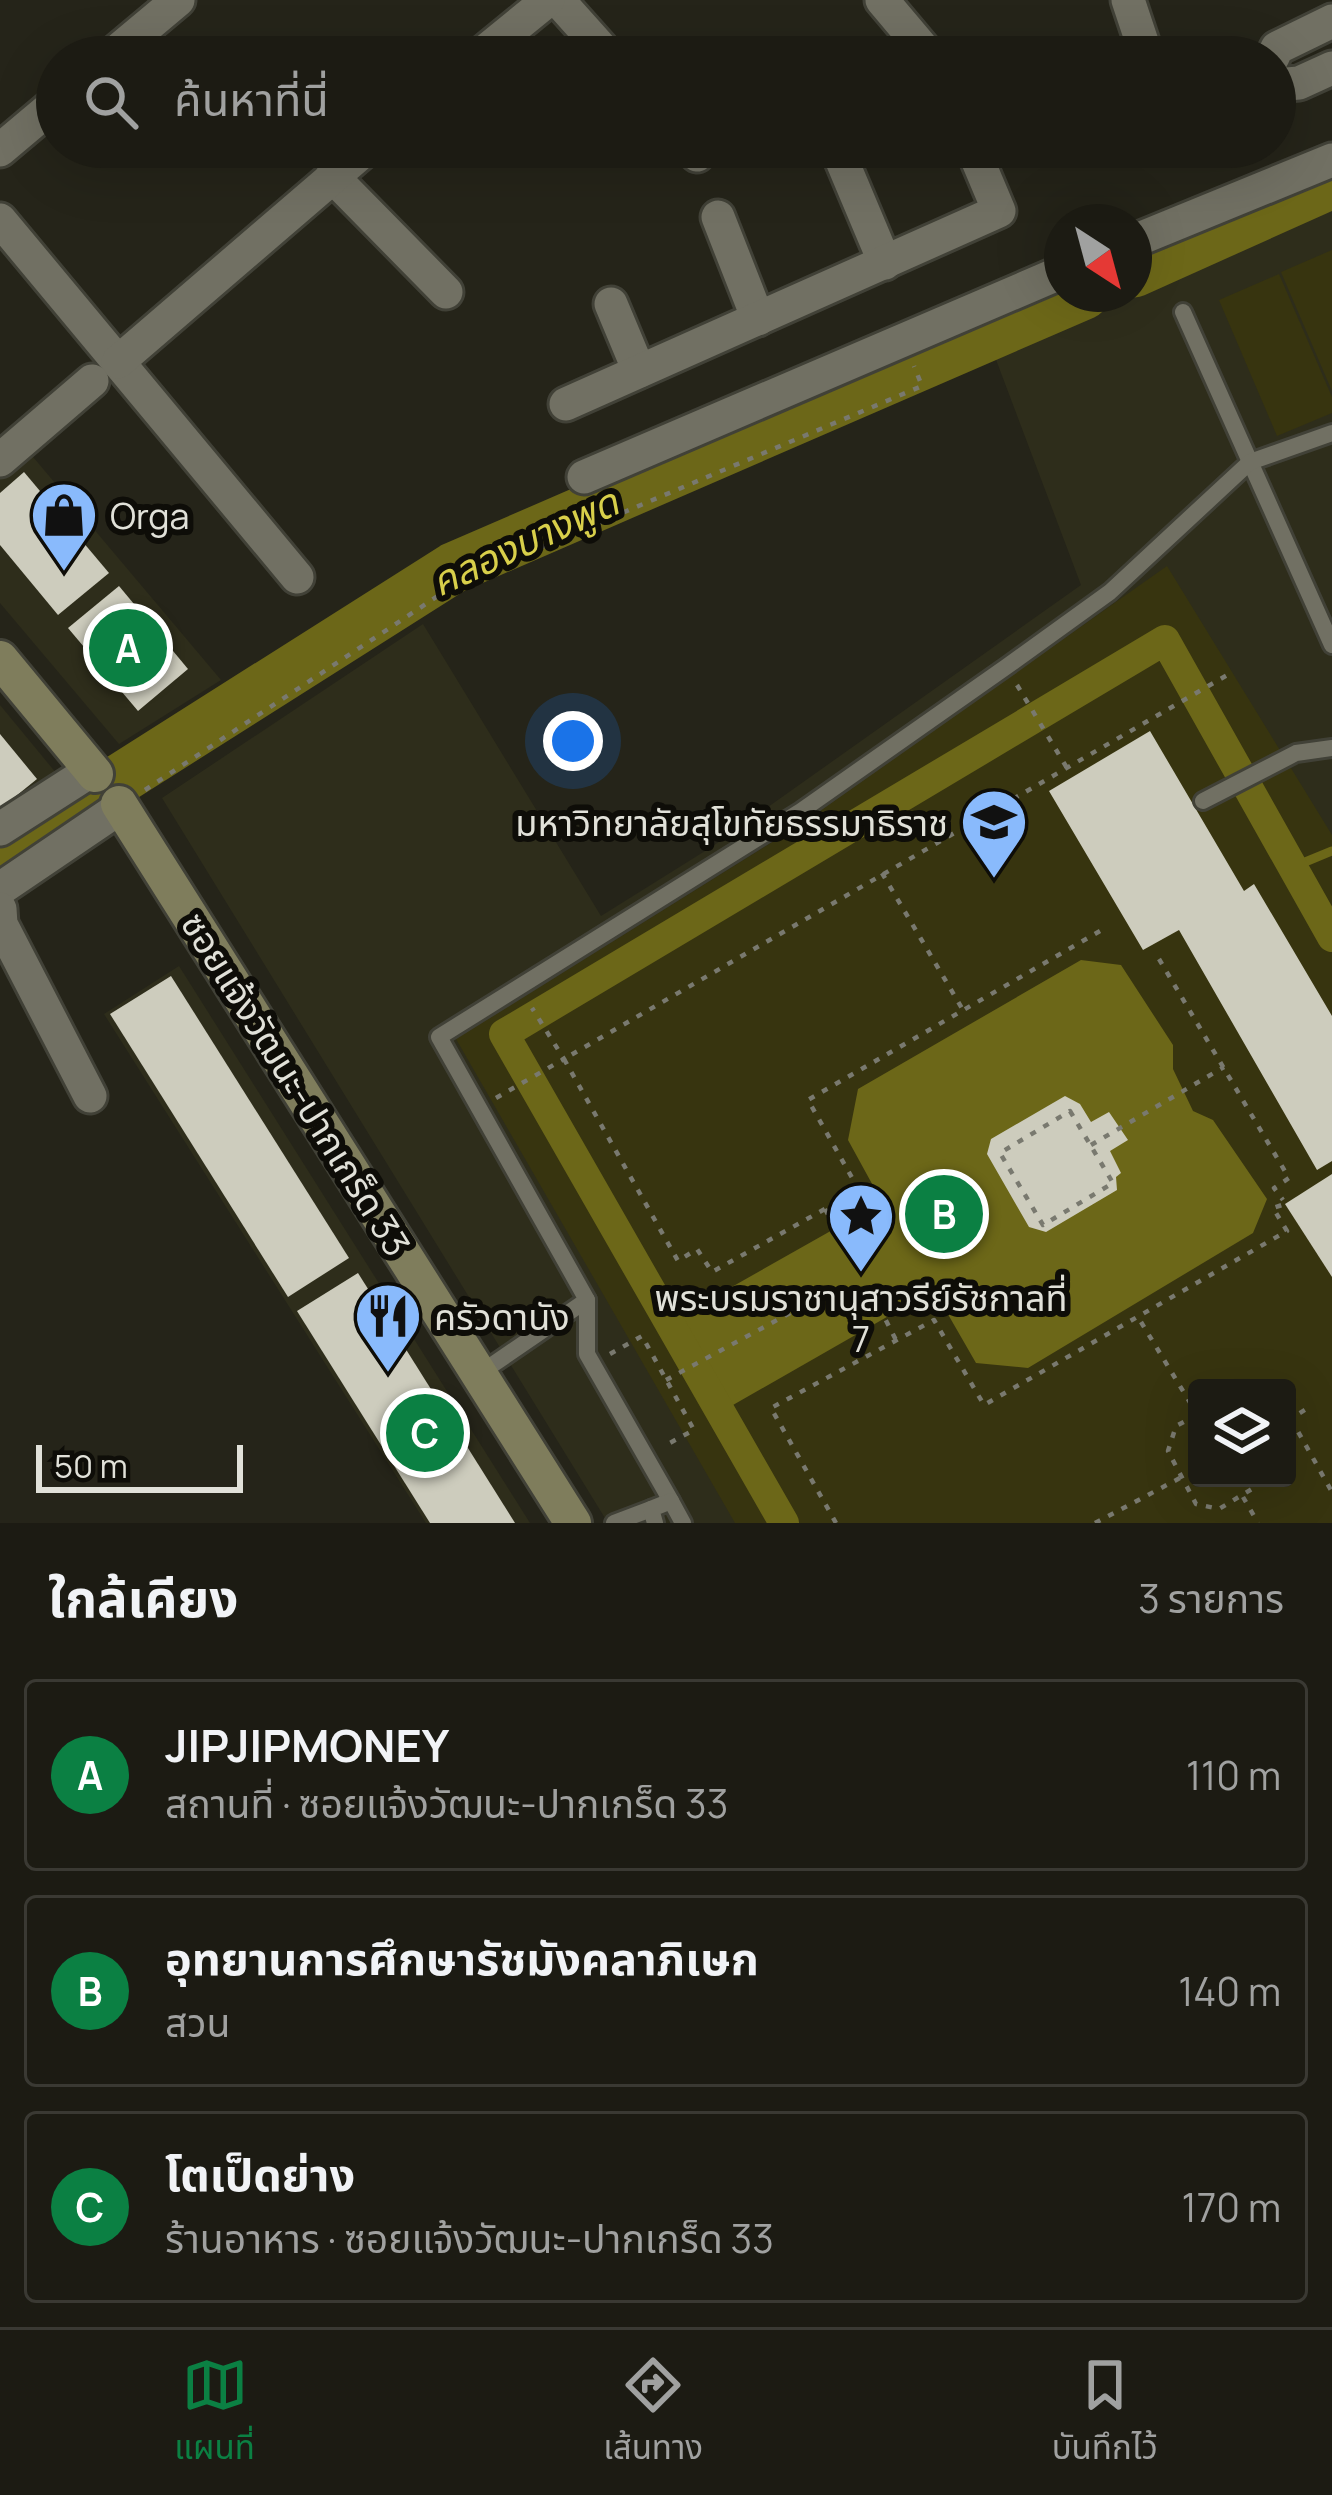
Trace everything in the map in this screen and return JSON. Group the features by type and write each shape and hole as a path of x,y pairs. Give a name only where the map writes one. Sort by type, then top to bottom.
{"street":[{"path":"135,36 178,0"},
{"path":"504,36 548,0"},
{"path":"558,0 590,36"},
{"path":"882,0 912,36"},
{"path":"1128,0 1140,36"},
{"path":"1296,39 1332,21"},
{"path":"1296,83 1332,68"},
{"path":"0,150 36,120"},
{"path":"1152,234 1332,160"},
{"path":"0,460 342,168"},
{"path":"845,168 885,262"},
{"path":"566,404 999,212 981,168"},
{"path":"332,176 446,292"},
{"path":"718,217 758,319"},
{"path":"0,220 105,372 297,577"},
{"path":"584,477 1044,280"},
{"path":"610,304 639,371"},
{"name":"ซอยแจ้งวัฒนะ-ปากเกร็ด 33","path":"0,659 120,805 573,1523"},
{"path":"0,829 94,772"},
{"path":"0,889 120,805"},
{"path":"0,909 2,924 90,1096"}],"lane":[{"path":"1183,312 1332,645"},
{"path":"683,1523 586,1354 587,1300 440,1037 801,811 1006,667 1110,592 1250,462 1332,433"},
{"path":"1203,801 1251,772 1296,753 1332,748"},
{"path":"479,1374 587,1300"},
{"path":"614,1523 653,1516 671,1502"}],"path":[{"path":"120,805 460,582 922,386"},
{"path":"502,1094 1229,674"},
{"path":"1025,700 1066,768"},
{"path":"882,873 963,1010"},
{"path":"523,994 679,1261 697,1249 712,1272 859,1190 808,1100 1100,931"},
{"path":"836,1523 771,1408 934,1320 984,1406 1287,1232 1274,1208 1285,1203 1274,1188 1288,1178 1159,959"},
{"path":"1091,1144 1224,1067"},
{"path":"1070,1111 1091,1144 1113,1183 1043,1225 1000,1153 1070,1111"},
{"path":"826,1209 843,1242"},
{"path":"666,1380 816,1298"},
{"path":"879,1307 896,1340"},
{"path":"1139,1320 1188,1399"},
{"path":"592,1365 642,1336 694,1430 646,1456"},
{"path":"1296,1416 1309,1408"},
{"path":"1188,1419 1176,1426 1168,1451 1196,1504 1220,1509 1255,1487"},
{"path":"1296,1432 1332,1492"},
{"path":"1095,1523 1182,1478"},
{"path":"1242,1495 1258,1523"}],"shaded area":[{"name":"มหาวิทยาลัยสุโขทัยธรรมาธิราช","path":"1332,200 1332,1523 608,1523 162,798 423,624 601,916 713,846 1081,585 995,357 1092,312 1152,312 1152,284"},
{"path":"1332,250 1332,391 1281,272"},
{"path":"1279,274 1332,397 1332,413 1277,436 1219,300"},
{"path":"28,451 221,680 119,744 0,603 0,475"},
{"name":"มหาวิทยาลัยสุโขทัยธรรมาธิราช","path":"1167,566 1332,835 1332,1523 735,1523 456,1039 803,823"},
{"path":"0,705 66,785 0,831"},
{"path":"1081,960 1121,965 1173,1045 1173,1069 1193,1111 1213,1120 1267,1199 1253,1233 1028,1368 976,1363 934,1290 719,1413 668,1323 882,1202 848,1140 858,1089"},
{"path":"179,966 530,1523 426,1523 104,1014"}],"building":[{"path":"24,472 109,573 58,615 0,545 0,493"},
{"path":"119,586 188,669 138,711 68,628"},
{"path":"1150,731 1244,891 1254,884 1332,1016 1332,1161 1317,1170 1179,930 1143,950 1049,791"},
{"path":"0,734 37,779 0,809"},
{"path":"171,976 349,1258 288,1297 110,1014"},
{"path":"1065,1096 1080,1104 1091,1122 1109,1112 1128,1140 1110,1151 1121,1173 1116,1177 1117,1190 1046,1232 1029,1227 987,1154 991,1139"},
{"path":"1332,1174 1332,1277 1285,1204"},
{"path":"358,1273 515,1523 430,1523 297,1311"}],"waterway":[{"name":"คลองบางพูด","path":"1152,264 1332,183"},
{"name":"คลองบางพูด","path":"0,855 453,568 1044,311"},
{"path":"784,1523 504,1034 1165,640 1332,937"},
{"path":"1293,867 1332,851"}],"place":[{"name":"Orga","path":"64,574"},
{"name":"JIPJIPMONEY","path":"128,648"},
{"name":"มหาวิทยาลัยสุโขทัยธรรมาธิราช","path":"994,881"},
{"name":"อุทยานการศึกษารัชมังคลาภิเษก","path":"944,1214"},
{"name":"พระบรมราชานุสาวรีย์รัชกาลที่ 7","path":"861,1275"},
{"name":"ครัวดานัง","path":"388,1375"},
{"name":"โตเป็ดย่าง","path":"425,1433"}]}
